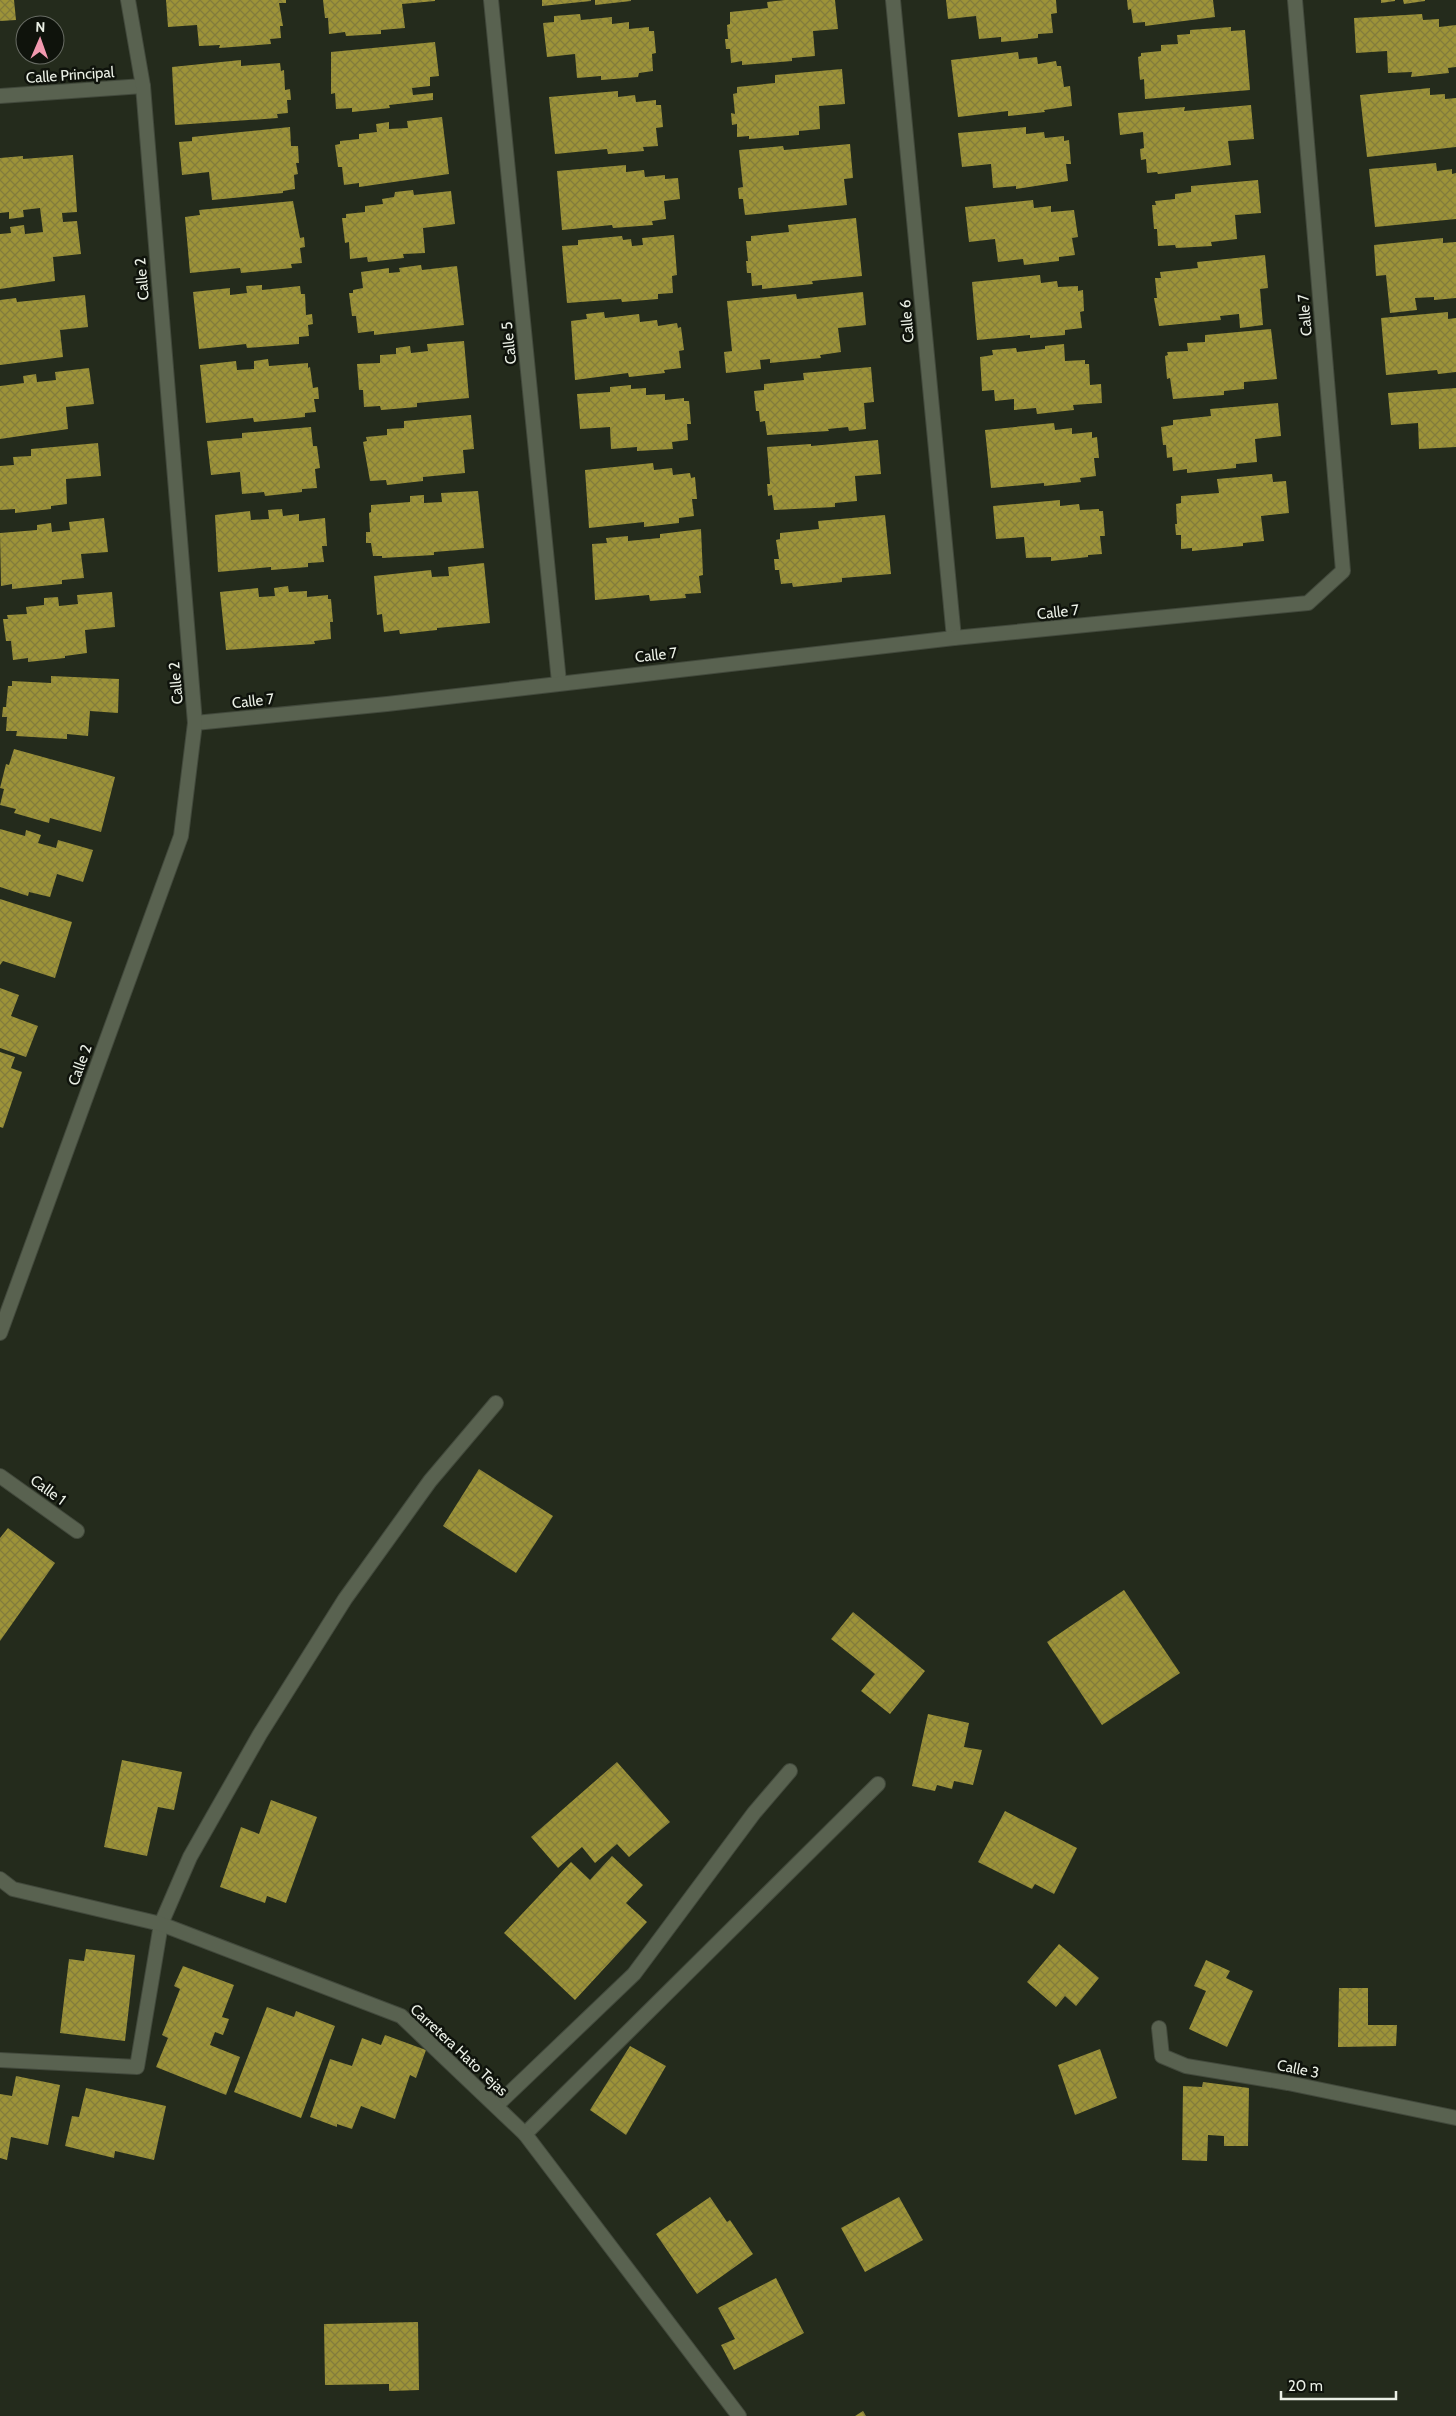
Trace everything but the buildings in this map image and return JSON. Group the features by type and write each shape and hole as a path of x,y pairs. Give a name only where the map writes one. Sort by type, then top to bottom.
{"street":[{"name":"Calle 2","path":"0,1333 181,836 195,723 143,86 128,0"},
{"name":"Calle 5","path":"491,0 559,682"},
{"name":"Calle 6","path":"893,0 954,638"},
{"name":"Calle 7","path":"195,723 387,704 559,682 954,638 1308,603 1343,571 1295,0"},
{"name":"Calle Principal","path":"0,96 143,86"},
{"path":"0,2060 137,2067 161,1924 190,1857 256,1742 345,1599 430,1481 496,1403"},
{"name":"Calle 1","path":"0,1476 77,1531"},
{"path":"496,2106 634,1974 754,1813 790,1771"},
{"path":"524,2134 878,1784"},
{"name":"Carretera Hato Tejas","path":"0,1879 13,1889 161,1924 402,2016 524,2134 739,2416"},
{"name":"Calle 3","path":"1160,2028 1162,2056 1186,2066 1288,2082 1456,2118"}]}
